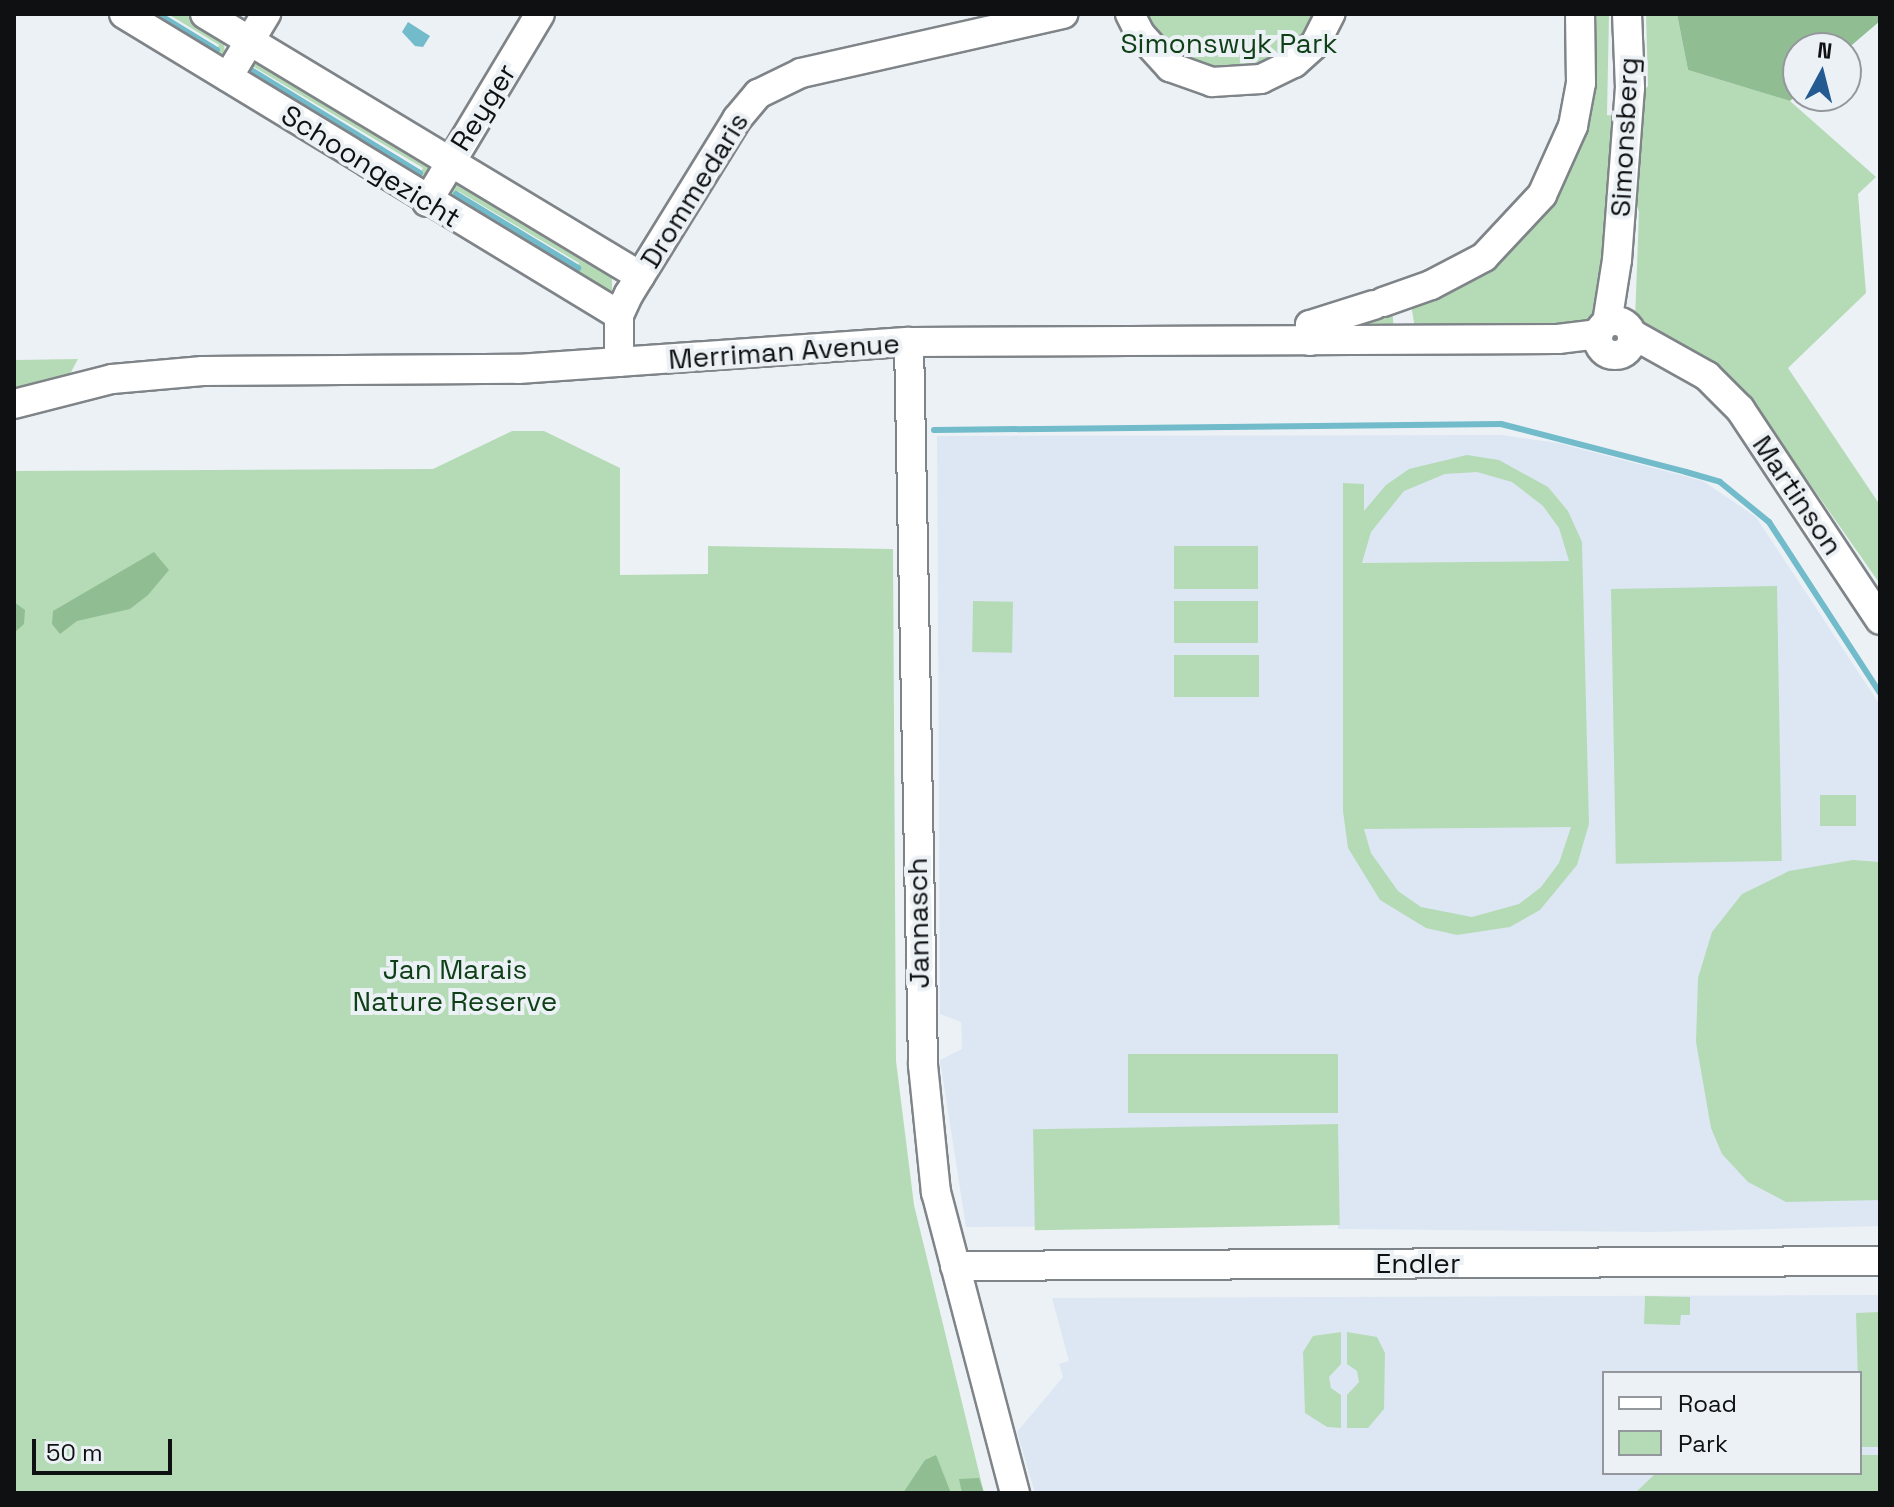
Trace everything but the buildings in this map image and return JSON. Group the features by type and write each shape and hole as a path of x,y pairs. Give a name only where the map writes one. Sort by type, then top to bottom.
{"street":[{"name":"Schoongezicht","path":"124,14 427,202 619,315"},
{"name":"Schoongezicht","path":"205,14 640,276"},
{"path":"228,77 266,14"},
{"name":"Reyger","path":"427,202 540,14"},
{"name":"Drommedaris","path":"619,362 619,315 640,276 737,119 768,87 814,70 1063,14"},
{"path":"1130,14 1140,34 1170,67 1212,82 1261,79 1294,63 1315,44 1330,14"},
{"name":"Simonsberg","path":"1310,341 1310,325 1385,302 1484,257 1542,195 1573,126 1581,83 1580,14"},
{"name":"Simonsberg","path":"1615,336 1617,260 1630,88 1627,14"},
{"path":"1385,302 1402,340"},
{"name":"Merriman Avenue","path":"14,404 138,375 518,369 909,342 1558,339 1615,336"},
{"name":"Martinson","path":"1615,336 1707,376 1740,409 1789,475 1880,620"},
{"name":"Jannasch","path":"909,342 920,1020 936,1192 1015,1493"},
{"name":"Endler","path":"955,1266 1880,1261"}],"shaded area":[{"path":"1501,435 1558,443 1703,481 1756,517 1880,705 1880,1226 1654,1232 1338,1229 1338,1225 966,1227 940,1060 962,1049 961,1022 940,1014 937,436"},
{"path":"1880,1295 1880,1493 1035,1493 1017,1432 1063,1377 1059,1364 1069,1361 1052,1298"}],"green space":[{"path":"168,14 185,14 223,37 225,53 221,58 215,53 219,45"},
{"name":"Simonswyk Park","path":"1141,14 1317,14 1311,32 1274,65 1225,73 1182,62"},
{"path":"1591,14 1609,14 1607,115 1617,116 1597,319 1585,326 1415,329 1411,304 1531,225"},
{"path":"1646,14 1677,14 1688,70 1782,99 1782,112 1802,112 1876,177 1858,194 1866,293 1788,368 1880,505 1880,584 1752,401 1710,364 1641,328 1635,320 1639,212 1632,192 1639,96 1648,86"},
{"path":"1677,14 1880,14 1880,21 1862,36 1862,32 1782,32 1782,99 1688,70"},
{"path":"251,58 428,161 431,172 422,183 241,70","holes":["254,67 423,168 419,175 250,74"]},
{"path":"463,183 612,273 612,290 606,294 445,195 451,184","holes":["458,191 579,263 576,270 454,198"]},
{"path":"1392,308 1394,330 1334,324"},
{"path":"78,359 70,374 14,390 14,360"},
{"name":"Jan Marais Nature Reserve","path":"512,431 544,431 620,468 620,575 708,574 708,546 893,549 896,1061 914,1205 984,1493 14,1493 14,471 433,469"},
{"path":"1467,455 1499,460 1548,487 1568,511 1582,542 1589,824 1577,865 1540,910 1510,927 1457,935 1426,928 1380,900 1348,848 1343,811 1343,483 1364,484 1364,511 1386,485 1409,469","holes":["1477,472 1512,482 1543,506 1559,528 1569,561 1362,563 1371,532 1404,491 1445,474","1571,827 1559,863 1541,887 1519,904 1472,917 1421,907 1398,891 1371,853 1364,829"]},
{"path":"1174,546 1258,546 1258,589 1174,589"},
{"path":"154,552 169,570 148,595 130,609 77,621 60,634 52,624 53,611"},
{"path":"1777,586 1782,861 1616,864 1611,589"},
{"path":"973,601 1013,602 1012,653 972,652"},
{"path":"1174,601 1258,601 1258,643 1174,643"},
{"path":"14,602 25,610 24,624 14,633"},
{"path":"1174,655 1259,655 1259,697 1174,697"},
{"path":"1820,795 1856,795 1856,826 1820,826"},
{"path":"1853,860 1880,862 1880,1200 1786,1202 1748,1182 1722,1154 1711,1128 1696,1042 1698,978 1712,932 1742,894 1789,871"},
{"path":"1128,1054 1338,1054 1338,1113 1128,1113"},
{"path":"1338,1124 1340,1225 1035,1230 1033,1129"},
{"path":"1645,1296 1690,1297 1690,1315 1681,1315 1680,1325 1644,1324"},
{"path":"1880,1312 1880,1447 1862,1447 1862,1371 1858,1371 1856,1313"},
{"path":"1341,1332 1341,1364 1329,1377 1331,1388 1341,1395 1341,1428 1327,1427 1305,1413 1303,1352 1313,1336"},
{"path":"1347,1332 1377,1337 1385,1353 1384,1409 1368,1428 1347,1428 1347,1395 1359,1382 1357,1371 1347,1364"},
{"path":"936,1455 951,1493 903,1493 925,1460"},
{"path":"1862,1455 1880,1455 1880,1493 1635,1493 1654,1475 1862,1475"},
{"path":"979,1478 984,1493 962,1493 959,1479"}],"water":[{"path":"408,22 430,36 423,47 415,46 402,32"}],"waterway":[{"path":"158,14 217,50"},
{"path":"251,70 420,173"},
{"path":"456,194 578,268"},
{"path":"934,430 1501,424 1686,472 1720,482 1769,522 1880,693"}]}
